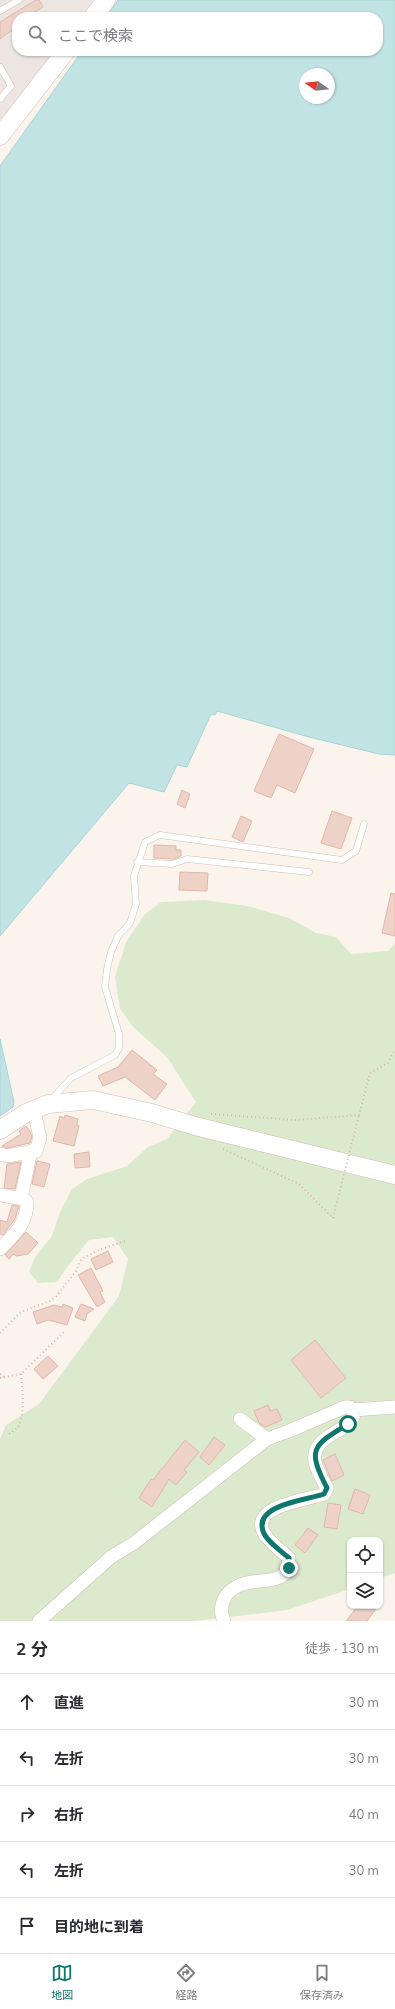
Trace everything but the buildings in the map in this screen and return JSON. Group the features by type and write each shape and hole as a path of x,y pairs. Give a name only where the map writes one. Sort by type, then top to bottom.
{"street":[{"path":"97,12 106,0"},
{"path":"0,136 62,56"},
{"path":"0,1130 41,1107 78,1100 107,1102 195,1126 395,1175"},
{"path":"0,1154 7,1156 36,1151 40,1138 41,1107"},
{"path":"20,1198 31,1152"},
{"path":"0,1195 20,1198 27,1202 27,1210 23,1224 0,1249"},
{"path":"39,1621 111,1557 134,1543 267,1439 289,1432 345,1407 350,1407 353,1410 395,1408"},
{"path":"224,1621 221,1610 223,1600 240,1584 281,1577 288,1571 289,1558 266,1537 262,1530 263,1522 267,1514 275,1508 324,1494 327,1488 317,1470 314,1457 321,1441 351,1422 354,1417 353,1410"},
{"path":"240,1419 267,1439"}],"lane":[{"path":"0,11 19,0"},
{"path":"0,67 11,86 0,99"},
{"path":"41,1107 71,1078 115,1055 119,1048 119,1034 108,1002 105,981 111,952 118,936 130,923 136,904 134,876 137,862 145,842 160,835 342,860 356,851 364,824"},
{"path":"137,862 172,864 187,859 309,872"}],"path":[{"path":"218,1147 299,1184 333,1218 370,1073 388,1063 395,1049"},
{"path":"205,1114 295,1120 359,1115"},
{"path":"0,1333 21,1312 50,1301 56,1297 76,1271 80,1261 85,1257 99,1250 125,1241"},
{"path":"0,1378 21,1374 65,1331"},
{"path":"0,1374 4,1377"},
{"path":"9,1434 18,1428 20,1422 23,1400 21,1374"}],"shaded area":[{"path":"0,0 96,0 87,12 12,12 12,56 52,56 0,124"}],"green space":[{"path":"204,900 248,906 289,918 316,933 336,937 351,954 388,951 395,943 395,1573 383,1577 383,1537 347,1537 347,1590 287,1610 194,1621 0,1621 0,1439 6,1425 39,1404 119,1296 128,1259 113,1237 89,1240 57,1282 38,1283 29,1272 35,1257 52,1236 60,1212 72,1189 87,1179 127,1166 148,1147 167,1139 196,1102 167,1057 134,1028 120,1009 115,977 126,942 145,914 161,902"}],"water":[{"path":"118,0 395,0 395,755 379,754 309,737 217,711 215,715 211,714 187,767 177,765 164,792 129,783 0,936 0,166 78,56 383,56 383,12 110,12"},
{"path":"0,1039 14,1102 13,1107 0,1116"}],"route":[{"path":"289,1568 289,1558 266,1537 262,1530 263,1522 267,1514 275,1508 294,1502 315,1498 324,1494 327,1488 317,1470 314,1457 321,1441 348,1424"}]}
